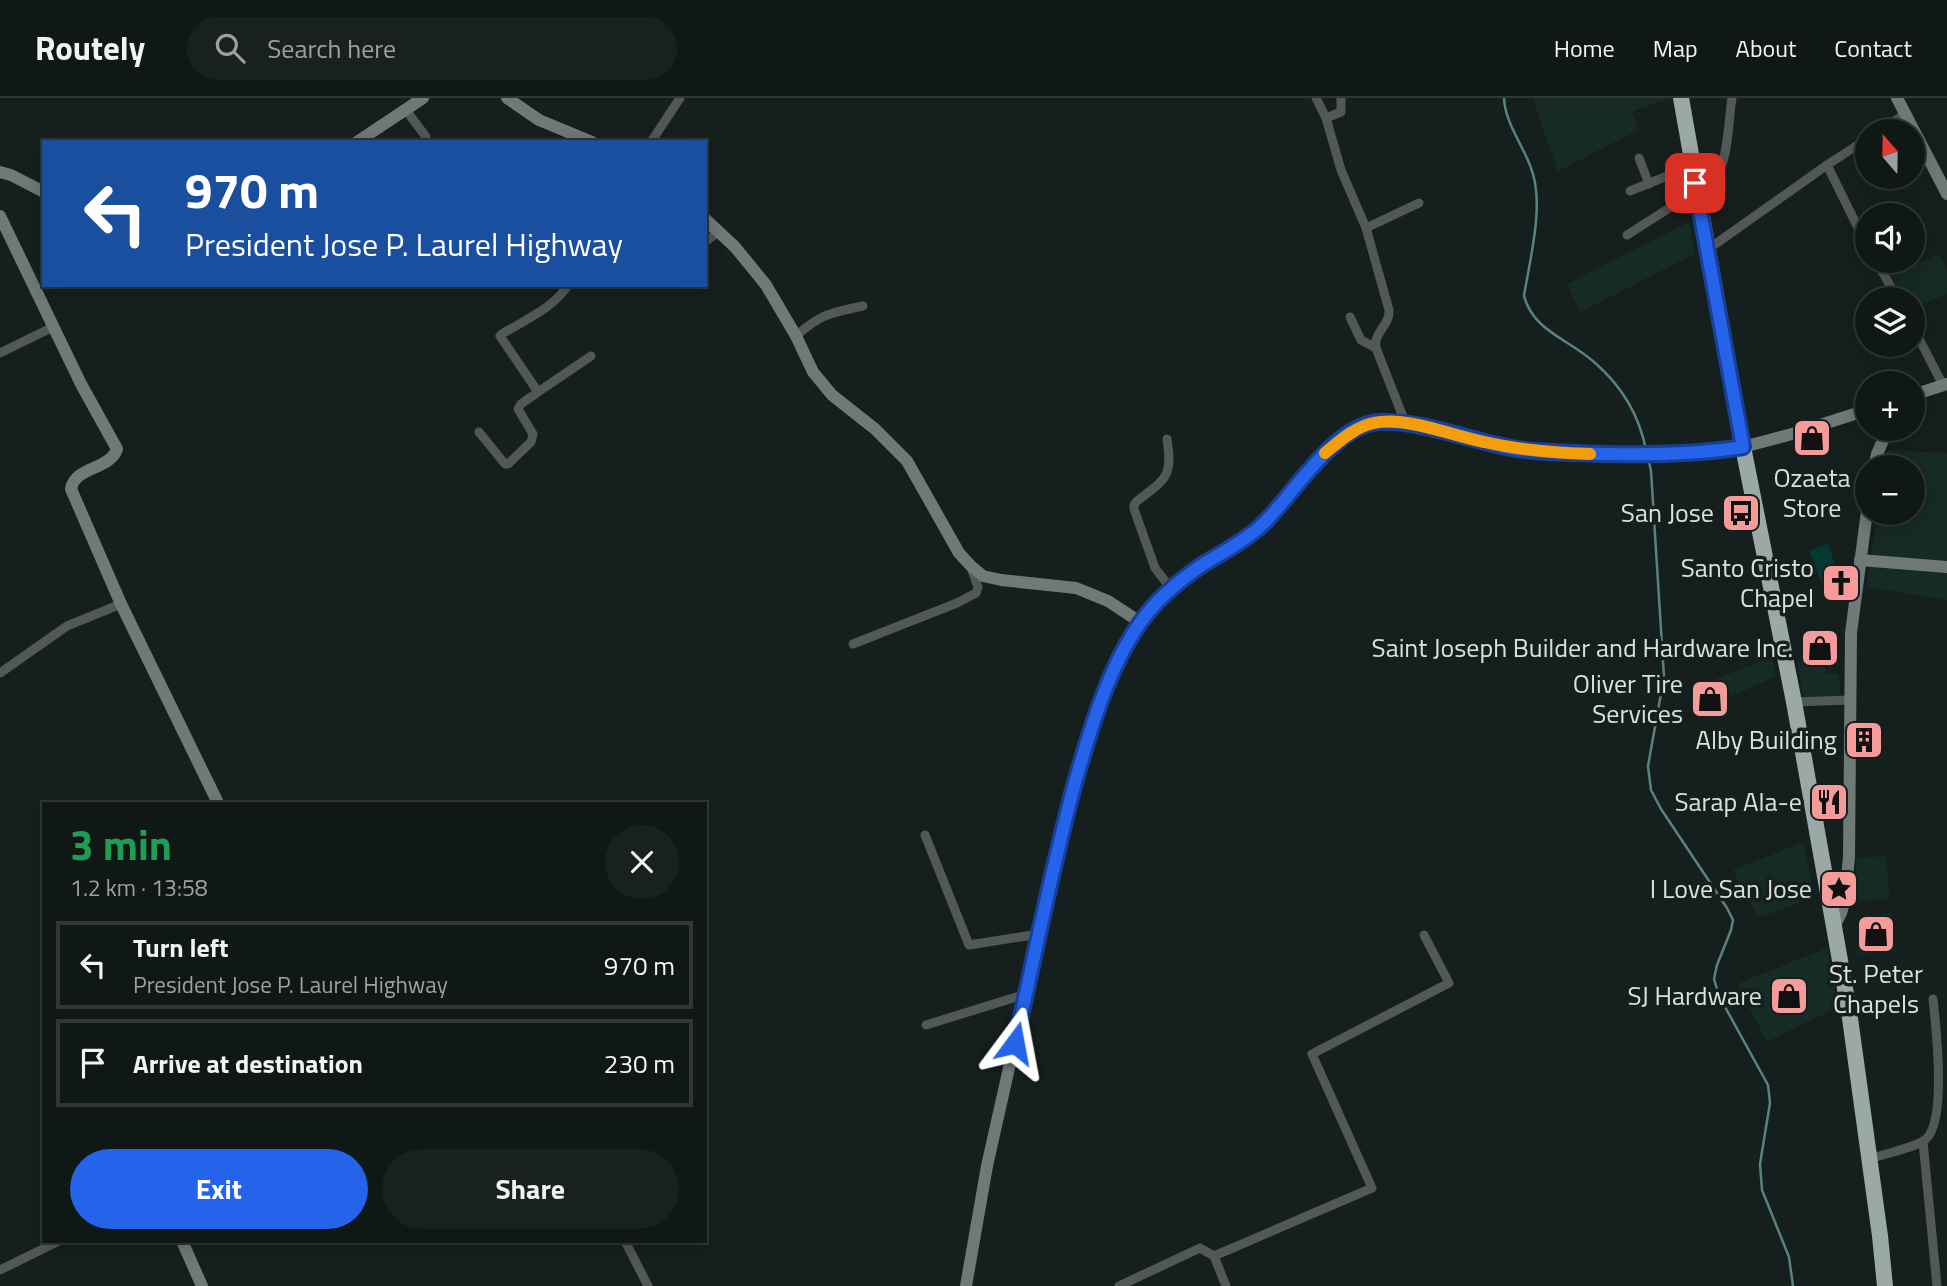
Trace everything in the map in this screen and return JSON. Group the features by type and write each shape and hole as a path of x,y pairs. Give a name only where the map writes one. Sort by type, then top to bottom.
{"highway":[{"path":"1681,98 1743,447 1794,702 1856,1052 1885,1286"}],"main road":[{"path":"360,140 423,98"},
{"path":"507,98 540,120 587,140"},
{"path":"1897,98 1947,194"},
{"path":"0,172 42,191"},
{"path":"0,216 81,384 117,449 115,456 78,476 71,489 121,604 218,802"},
{"path":"707,221 735,247 766,285 796,336 813,372 832,395 874,429 907,461 959,553 971,566 983,576 1001,580 1076,588 1108,601 1140,622"},
{"path":"1925,392 1945,384"},
{"path":"966,1286 987,1166 1063,827 1088,738 1117,664 1140,622 1172,590 1201,566 1237,545 1263,523 1316,461 1356,429 1376,422 1405,422 1516,449 1550,453 1658,454 1707,453 1743,447 1855,414"},
{"path":"1834,927 1845,899 1849,857 1851,633 1865,525"},
{"path":"1860,559 1947,567"},
{"path":"184,1243 202,1286"}],"street":[{"path":"652,140 680,98"},
{"path":"1316,98 1326,118 1341,170 1366,228 1390,310 1390,318 1374,340 1405,422"},
{"path":"1326,118 1341,112 1341,98"},
{"path":"1628,235 1718,174 1725,152 1732,98"},
{"path":"406,110 426,140"},
{"path":"1898,119 1905,114"},
{"path":"1707,250 1855,147"},
{"path":"1639,158 1649,184"},
{"path":"1827,165 1855,222"},
{"path":"1630,191 1692,166"},
{"path":"1366,228 1419,203"},
{"path":"707,241 719,232"},
{"path":"538,391 500,336 555,301 567,287"},
{"path":"796,336 814,320 863,306"},
{"path":"1350,317 1361,340 1376,348"},
{"path":"0,354 53,327"},
{"path":"1925,348 1945,384"},
{"path":"479,432 502,462 508,464 533,438 518,410 521,404 592,356"},
{"path":"1167,439 1170,466 1163,480 1137,501 1133,509 1155,568 1172,590"},
{"path":"853,644 976,593 978,587 971,566"},
{"path":"0,673 67,626 121,604"},
{"path":"1794,702 1849,700"},
{"path":"925,835 969,944 1039,934"},
{"path":"1214,1256 1372,1188 1312,1054 1449,983 1424,935"},
{"path":"926,1025 1026,994"},
{"path":"1870,1158 1923,1142 1931,1134 1936,1122 1942,1042 1933,999"},
{"path":"1923,1142 1937,1286"},
{"path":"0,1270 55,1243"},
{"path":"626,1243 648,1286"},
{"path":"1119,1286 1200,1248 1214,1256 1226,1286"}],"shaded area":[{"path":"1532,98 1666,99 1632,112 1639,130 1558,171"},
{"path":"1689,222 1695,254 1580,312 1567,284"},
{"path":"1940,254 1947,271 1947,294 1925,303 1925,287 1898,287 1891,275 1925,273 1925,260"},
{"path":"1887,450 1947,453 1947,600 1866,587 1876,525 1925,525 1925,455 1886,455"},
{"name":"Oliver Tire Services","path":"1772,657 1776,677 1691,713 1701,685"},
{"path":"1825,659 1826,674 1839,674 1841,702 1805,706 1797,662"},
{"path":"1804,842 1814,897 1758,918 1733,870"},
{"path":"1886,856 1890,899 1856,901 1856,858"},
{"name":"St. Peter Chapels","path":"1891,913 1895,951 1858,955 1859,917"},
{"name":"SJ Hardware","path":"1827,948 1838,1007 1767,1042 1737,984"}],"green space":[{"path":"1828,544 1839,576 1821,582 1809,550"}],"waterway":[{"path":"1504,98 1508,116 1531,168 1537,198 1535,231 1524,296 1529,308 1544,327 1584,354 1604,371 1621,391 1639,424 1646,450"},
{"path":"1648,457 1664,677 1648,766 1651,790 1733,920 1714,979 1719,996 1768,1085 1770,1103 1760,1164 1762,1190 1789,1257 1793,1286"}],"slow traffic":[{"path":"1325,453 1356,429 1376,422 1405,422 1516,449 1590,454"}],"place":[{"name":"Ozaeta Store","path":"1812,438"},
{"name":"San Jose","path":"1741,513"},
{"name":"Santo Cristo Chapel","path":"1841,583"},
{"name":"Saint Joseph Builder and Hardware Inc.","path":"1820,648"},
{"name":"Oliver Tire Services","path":"1710,699"},
{"name":"Alby Building","path":"1864,740"},
{"name":"Sarap Ala-e","path":"1829,802"},
{"name":"I Love San Jose","path":"1839,889"},
{"name":"St. Peter Chapels","path":"1876,934"},
{"name":"SJ Hardware","path":"1789,996"}],"route":[{"path":"1015,1043 1063,827 1088,738 1117,664 1140,622 1156,605 1201,566 1237,545 1263,523 1316,461 1328,451 1356,429 1376,422 1405,422 1482,442 1550,453 1707,453 1743,447 1695,183"}]}
